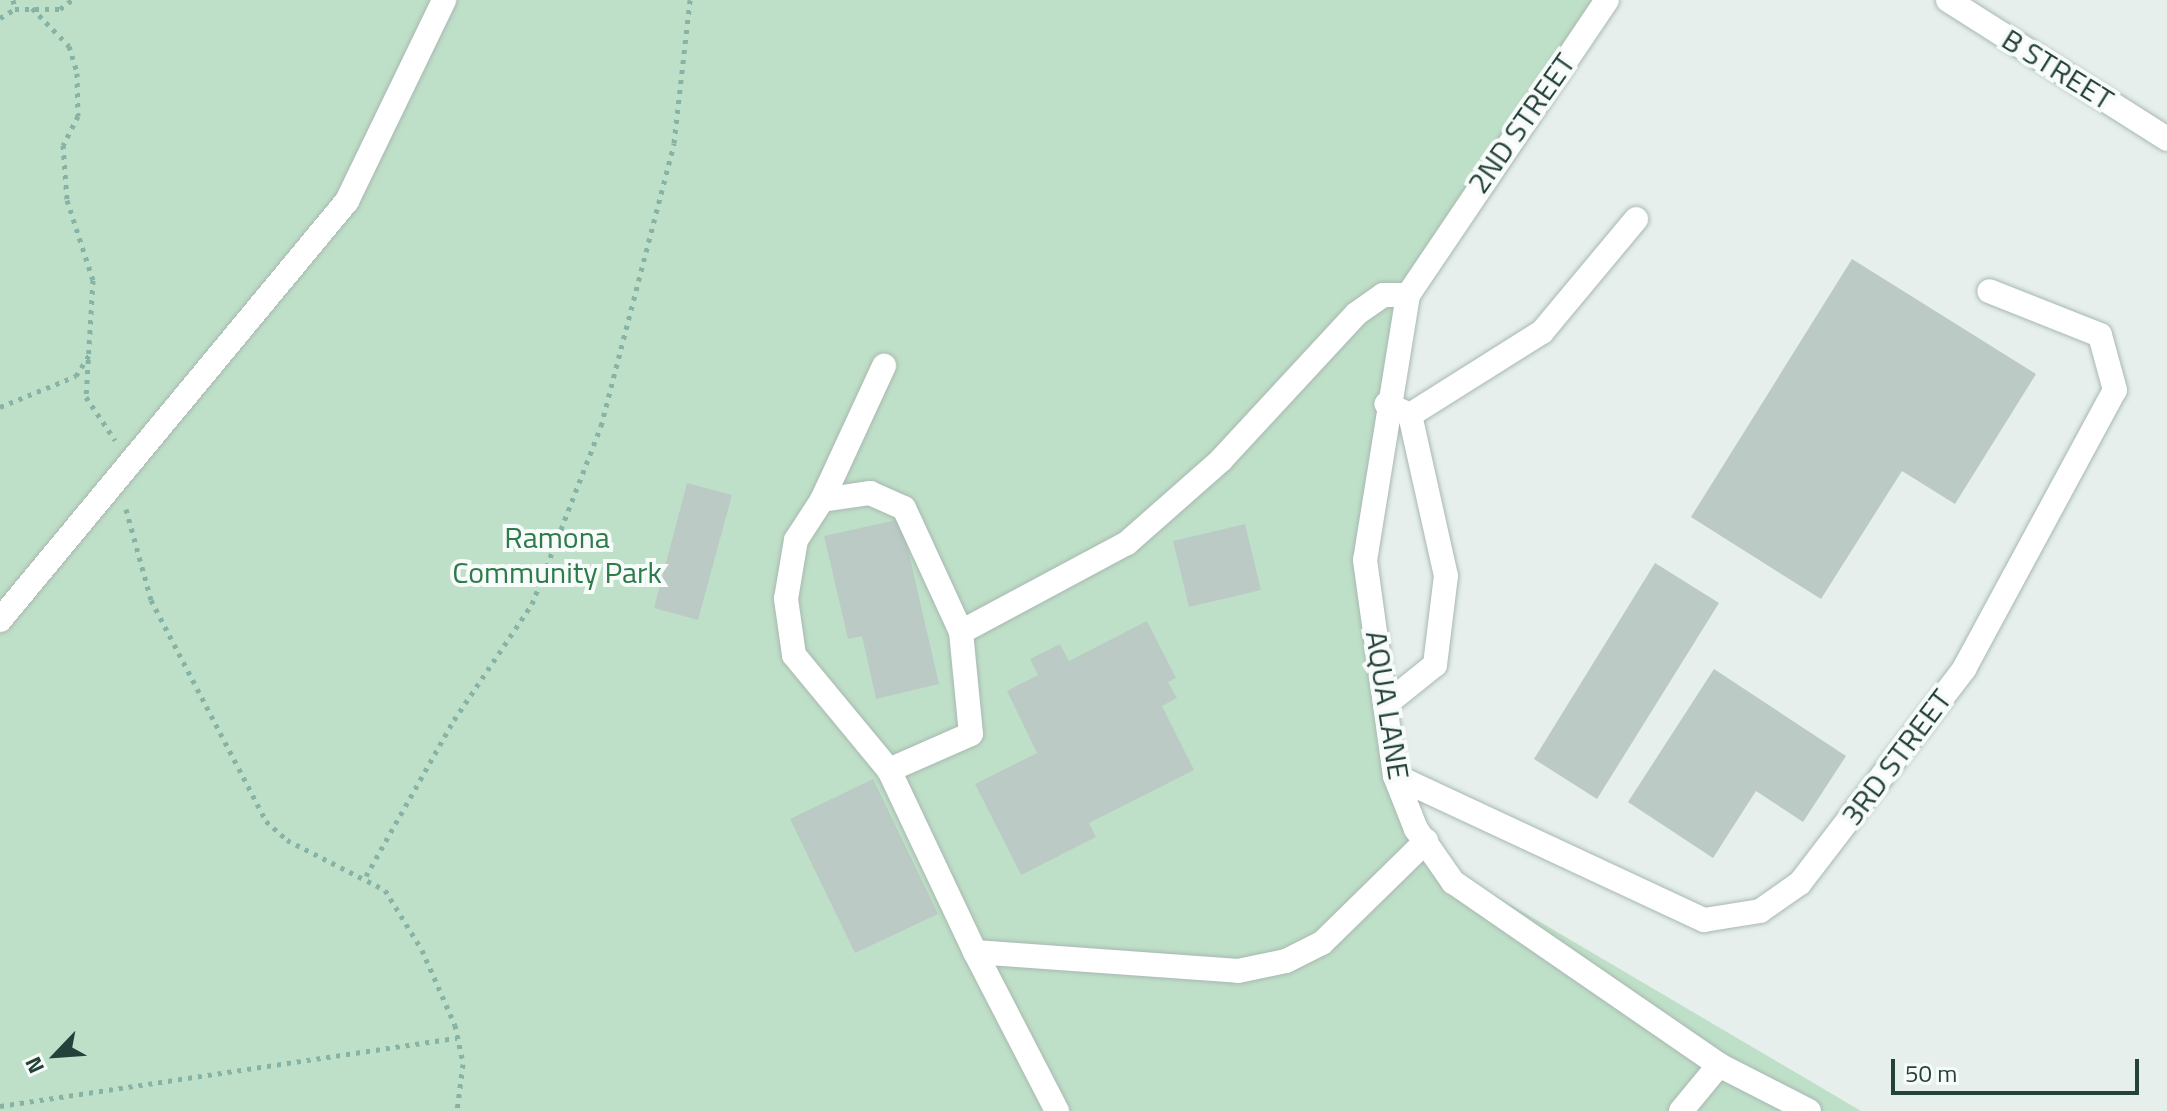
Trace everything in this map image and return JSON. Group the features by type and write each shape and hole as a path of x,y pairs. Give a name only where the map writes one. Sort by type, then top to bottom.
{"street":[{"path":"0,620 126,463 347,201 444,0"},
{"name":"2ND STREET","path":"1436,246 1607,0"},
{"name":"B STREET","path":"1948,0 2167,139"},
{"path":"1410,415 1542,332 1636,219"},
{"name":"AQUA LANE","path":"1436,246 1408,295 1386,404 1365,560 1395,776 1426,841 1453,882 1719,1065 1809,1111"},
{"name":"3RD STREET","path":"1395,776 1704,920 1760,911 1800,883 1964,669 2115,390 2100,335 1989,291"},
{"path":"961,632 1127,543 1221,460 1356,314 1383,295 1408,295"},
{"path":"884,366 822,500 796,540 786,599 794,655 889,770 975,952 1057,1111"},
{"path":"1386,404 1410,415"},
{"path":"1385,705 1435,665 1446,576 1410,415"},
{"path":"822,500 870,493 904,508 961,632 971,734 889,770"},
{"path":"975,952 1238,971 1286,961 1322,943 1426,841"},
{"path":"1681,1111 1719,1065"}],"path":[{"path":"13,0 15,9"},
{"path":"0,18 15,9 60,9 72,0"},
{"path":"366,876 454,720 532,604 601,426 674,143 690,0"},
{"path":"32,8 60,33 77,73 78,116 63,145 67,200 93,280 86,397 126,463"},
{"path":"0,407 76,376 91,353"},
{"path":"108,485 131,515 151,600 266,821 287,840 366,876 385,890 422,950 457,1038 457,1111"},
{"path":"0,1106 457,1038"}],"green space":[{"name":"Ramona Community Park","path":"0,0 1599,0 1407,291 1366,517 1399,790 1462,876 1861,1111 0,1111"}],"building":[{"path":"1852,259 2036,374 1955,504 1902,471 1821,599 1691,517"},
{"path":"687,483 732,495 698,620 654,608"},
{"path":"901,519 939,684 876,699 862,636 848,639 824,536"},
{"path":"1245,524 1261,590 1189,607 1173,541"},
{"path":"1655,563 1719,603 1597,799 1534,759"},
{"path":"1147,621 1176,678 1168,682 1177,698 1162,706 1194,770 1089,823 1096,837 1021,875 975,784 1037,753 1007,691 1038,675 1030,659 1060,644 1069,661"},
{"path":"1714,669 1846,756 1803,822 1756,791 1713,858 1628,802"},
{"path":"873,779 938,914 855,953 790,819"}]}
